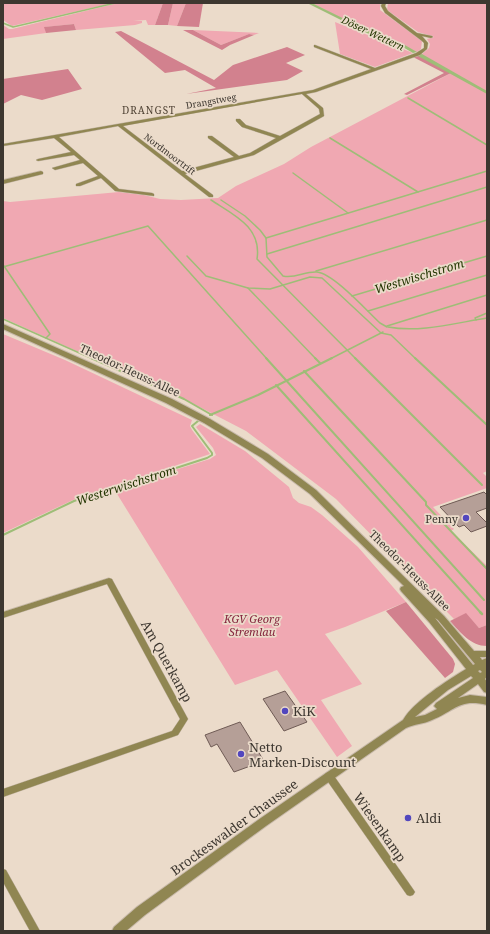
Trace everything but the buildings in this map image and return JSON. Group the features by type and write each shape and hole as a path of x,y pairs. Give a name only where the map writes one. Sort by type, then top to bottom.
{"street":[{"path":"384,3 383,6 386,12 422,39 431,37 417,34"},
{"name":"Drangstweg","path":"3,146 324,88 418,54 426,48 426,43 422,39"},
{"path":"315,46 375,69"},
{"path":"182,173 252,154 322,115 321,109 303,93"},
{"path":"238,120 244,126 280,138"},
{"name":"Nordmoortrift","path":"119,125 211,196"},
{"path":"55,136 117,190 152,195"},
{"path":"210,137 238,158"},
{"path":"38,160 75,153"},
{"path":"55,168 84,161"},
{"path":"3,182 41,173"},
{"path":"78,185 102,176"},
{"name":"Theodor-Heuss-Allee","path":"3,326 169,400 242,442 310,494 363,540 441,618 472,654 482,671"},
{"name":"Theodor-Heuss-Allee","path":"310,494 365,546 432,620 482,671"},
{"name":"Am Querkamp","path":"3,615 109,581 184,719 175,733 3,792"},
{"path":"472,654 487,654"},
{"path":"482,671 487,689"},
{"name":"Brockeswalder Chaussee","path":"118,931 141,911 329,776 407,722 420,719 482,671"},
{"name":"Brockeswalder Chaussee","path":"407,722 411,715 445,687 482,671"},
{"path":"420,719 431,717 454,702 462,699 474,698 487,701"},
{"name":"Wiesenkamp","path":"329,776 410,892"},
{"path":"3,873 35,931"}],"green space":[{"path":"3,3 113,3 12,26 3,20"},
{"path":"118,3 163,3 155,25 148,25 146,20 133,21 142,21 142,23 135,25 76,30 74,24 45,27 46,33 3,39 3,25 9,29 12,29"},
{"path":"173,3 186,3 177,26 168,25"},
{"path":"312,3 380,3 380,10 422,41 421,49 417,52 351,23"},
{"path":"388,3 487,3 487,471 483,473 487,477 487,488 433,507 454,529 451,531 487,566 487,625 479,628 466,614 454,619 336,499 246,431 188,401 3,318 3,201 10,202 119,192 144,195 160,199 181,200 218,198 236,186 284,164 311,147 453,72 421,55 429,48 430,44 427,39 434,37 418,32 387,10"},
{"path":"335,22 413,53 375,67 340,54"},
{"path":"193,30 259,33 254,35 249,34 221,45"},
{"path":"3,334 65,360 192,420 190,426 192,430 210,454 73,500 3,533"},
{"name":"KGV Georg Stremlau","path":"200,424 245,451 289,487 293,498 299,503 311,507 322,515 358,547 406,602 325,634 362,684 321,700 352,746 337,757 277,670 235,685 114,489 210,459 216,455 213,448 196,427"}],"shaded area":[{"path":"163,3 173,3 168,25 155,25"},
{"path":"186,3 203,3 199,27 177,26"},
{"path":"74,24 76,30 46,33 44,27"},
{"path":"183,30 193,30 221,45 249,34 254,35 222,50"},
{"path":"121,31 214,80 233,65 287,47 305,55 286,63 303,71 287,80 186,94 216,88 185,70 165,73 115,32"},
{"path":"419,55 451,73 407,95 404,94 444,73 413,57"},
{"path":"68,69 82,89 42,100 21,95 3,104 3,79"},
{"path":"406,602 453,659 455,664 453,672 445,678 386,611"},
{"path":"466,613 479,628 487,625 487,646 476,644 471,641 450,621"}],"waterway":[{"path":"3,23 13,27 115,3"},
{"name":"Döser Wettern","path":"309,3 372,34 402,45 415,52"},
{"name":"Döser Wettern","path":"420,55 487,93"},
{"path":"408,98 487,145"},
{"path":"330,138 418,192"},
{"path":"418,192 487,171"},
{"path":"293,173 348,213"},
{"path":"267,254 487,187"},
{"path":"266,238 418,192"},
{"path":"211,200 237,217 251,230 255,238 257,259 283,285"},
{"path":"221,200 245,216 266,238"},
{"path":"316,271 487,220"},
{"path":"4,267 148,226 267,359"},
{"path":"266,238 267,257 283,276 287,277 313,272 324,274 341,286 380,323 387,327"},
{"path":"187,256 206,276 248,288"},
{"name":"Westwischstrom","path":"352,296 487,256"},
{"path":"4,267 50,334 46,338"},
{"path":"368,311 487,275"},
{"path":"283,285 310,277 322,278 381,333"},
{"path":"248,288 270,289 283,285"},
{"path":"283,285 347,350"},
{"path":"248,288 316,359"},
{"path":"387,326 487,295"},
{"path":"476,320 475,318 487,313"},
{"path":"388,327 400,329 425,328 487,318"},
{"path":"3,319 93,359"},
{"name":"Westerwischstrom","path":"347,350 381,333"},
{"path":"381,333 391,335 416,359"},
{"name":"Westerwischstrom","path":"330,359 347,350"},
{"path":"347,350 356,359"},
{"path":"91,358 184,399 211,415"},
{"path":"266,358 286,381"},
{"path":"415,358 487,425"},
{"name":"Westerwischstrom","path":"316,359 320,363"},
{"name":"Westerwischstrom","path":"305,372 330,359"},
{"path":"356,359 482,485"},
{"name":"Westerwischstrom","path":"286,381 305,372"},
{"path":"305,372 426,502 426,505 487,569"},
{"name":"Westerwischstrom","path":"277,386 286,381"},
{"path":"286,381 484,600"},
{"name":"Westerwischstrom","path":"211,415 277,386"},
{"path":"277,386 481,613"},
{"name":"Westerwischstrom","path":"3,535 74,501 207,458 212,455 212,453 192,426 198,421"}],"place":[{"name":"Penny","path":"466,518"},
{"name":"KiK","path":"285,711"},
{"name":"Netto Marken-Discount","path":"241,754"},
{"name":"Aldi","path":"408,818"}],"district":[{"name":"DRANGST","path":"149,110"}]}
